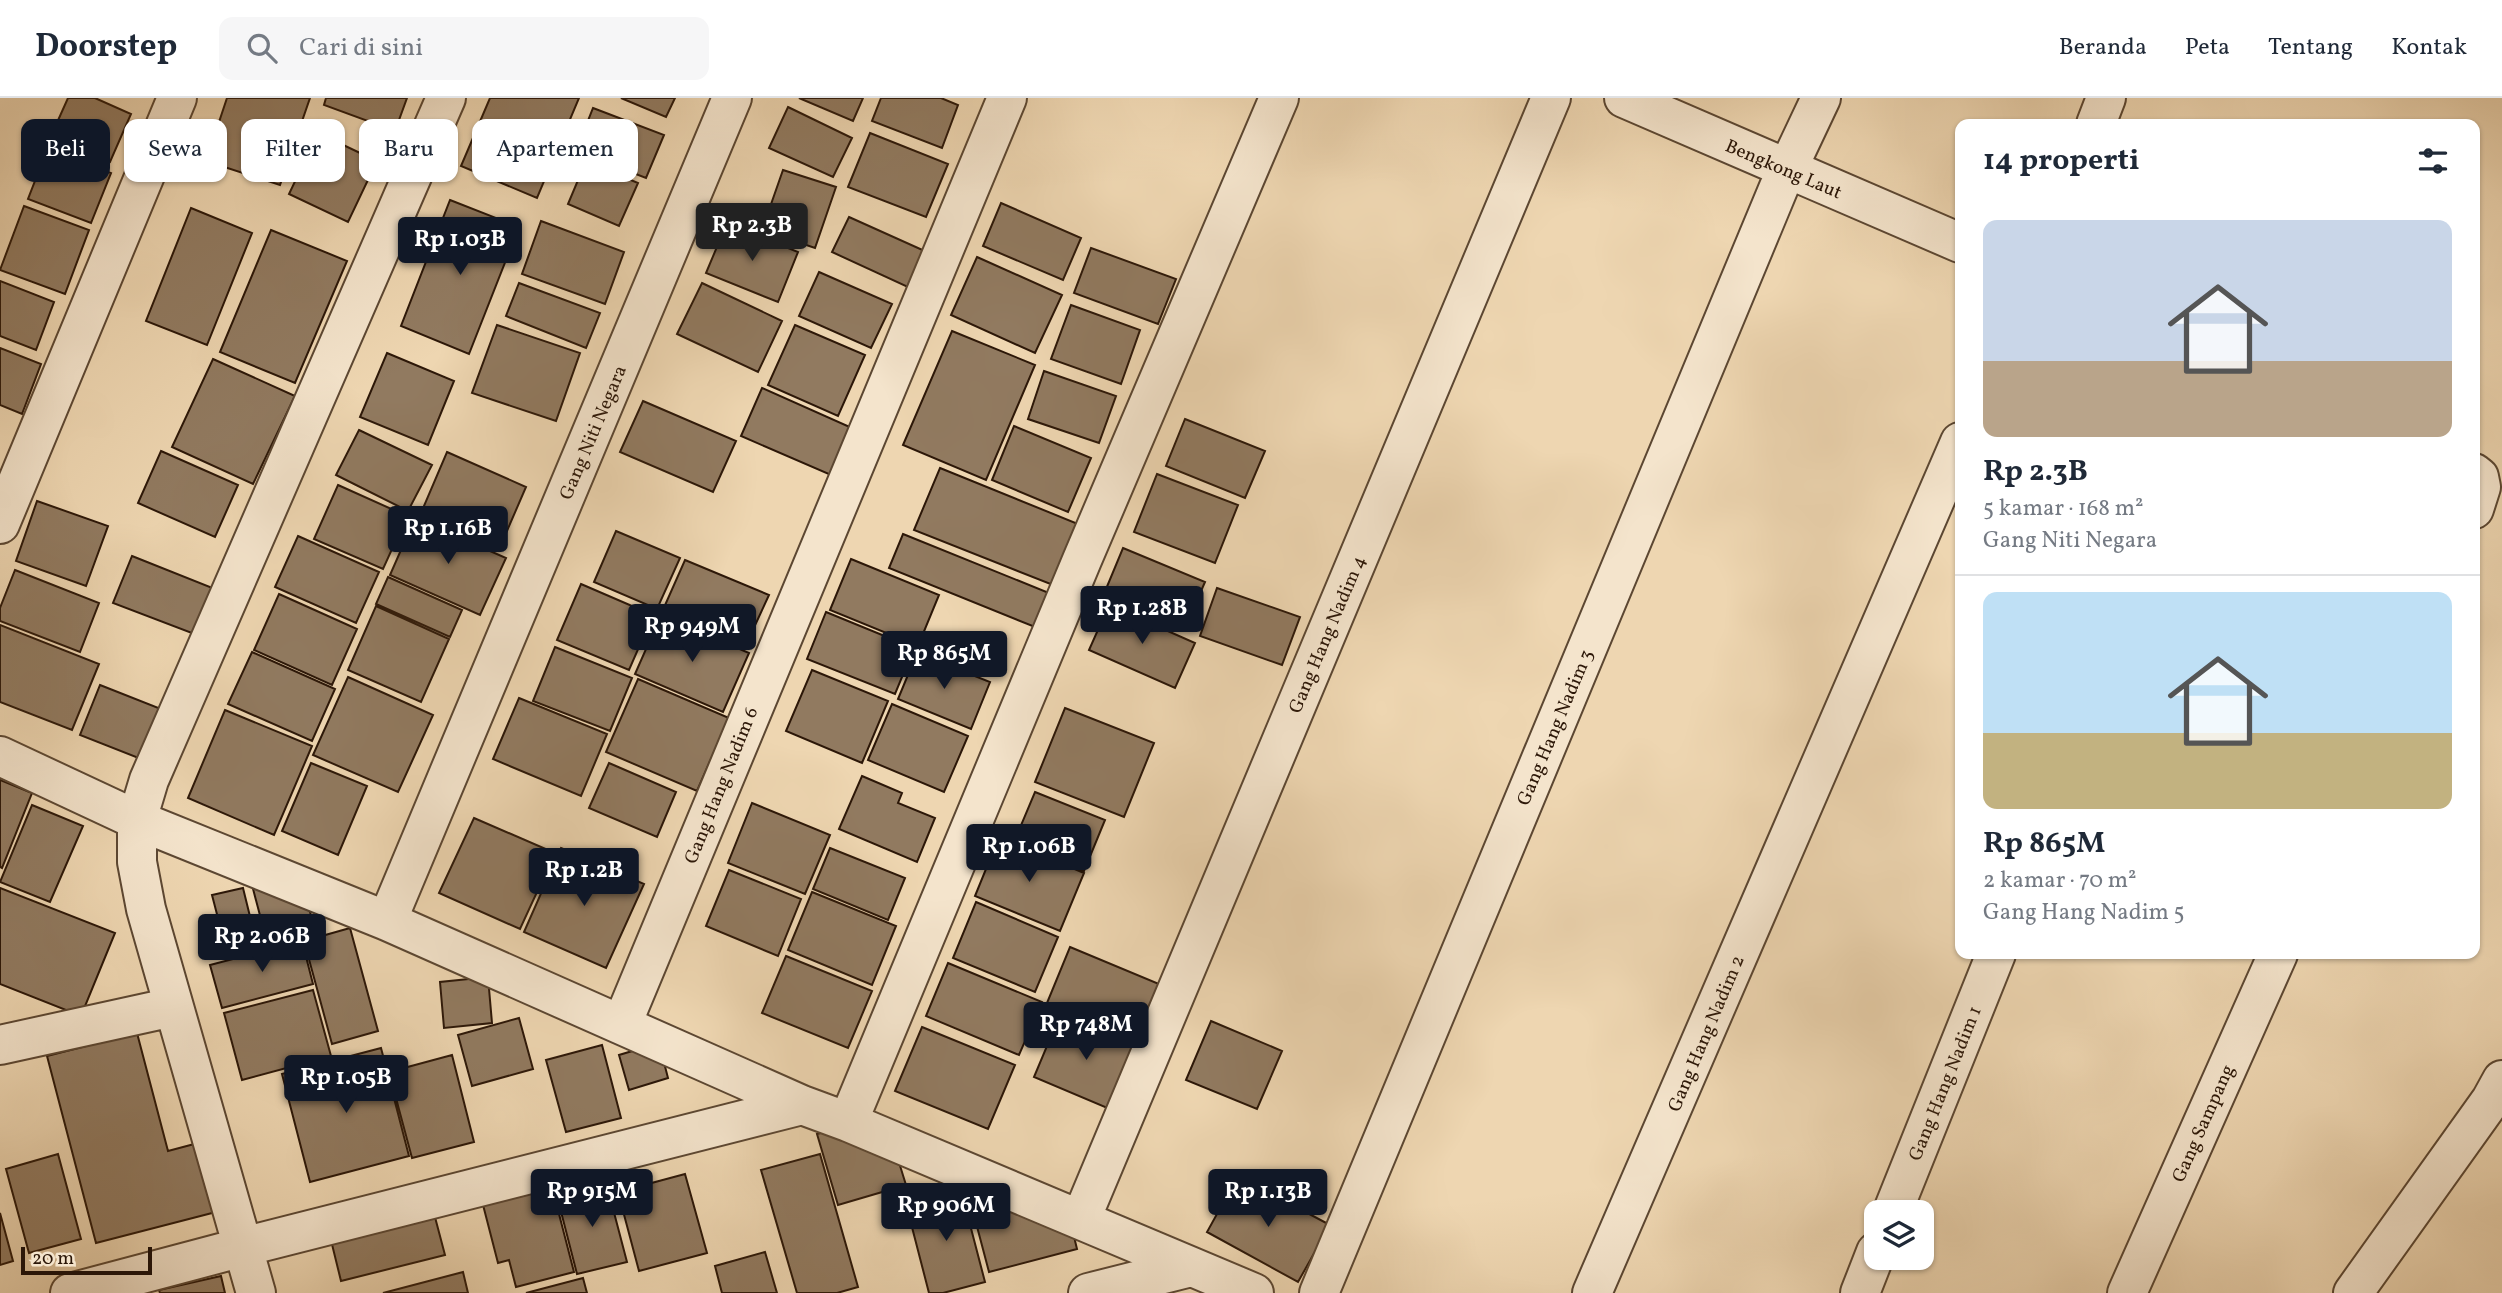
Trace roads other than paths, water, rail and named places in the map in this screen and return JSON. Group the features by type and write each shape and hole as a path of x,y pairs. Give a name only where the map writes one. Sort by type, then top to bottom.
{"street":[{"path":"0,524 177,98"},
{"path":"256,1293 146,909 137,862 137,820 149,780 446,98"},
{"name":"Gang Niti Negara","path":"387,921 732,98"},
{"name":"Gang Hang Nadim 6","path":"622,1024 1007,98"},
{"path":"848,1122 1082,560 1279,98"},
{"name":"Gang Hang Nadim 4","path":"1081,1219 1551,98"},
{"name":"Bengkong Laut","path":"1624,98 1952,239"},
{"name":"Gang Hang Nadim 3","path":"1320,1289 1787,170 1821,98"},
{"path":"2098,119 2106,98"},
{"name":"Gang Hang Nadim 2","path":"1592,1293 1955,454"},
{"path":"0,756 137,820 387,921 802,1105 1254,1293"},
{"name":"Gang Hang Nadim 1","path":"1897,1200 1994,959"},
{"name":"Gang Sampang","path":"2127,1293 2276,959"},
{"path":"0,1045 173,1007"},
{"path":"2353,1293 2491,1100 2502,1080"},
{"path":"70,1293 802,1105"},
{"path":"1088,1293 1191,1266"},
{"path":"1860,1293 1869,1270"}]}
